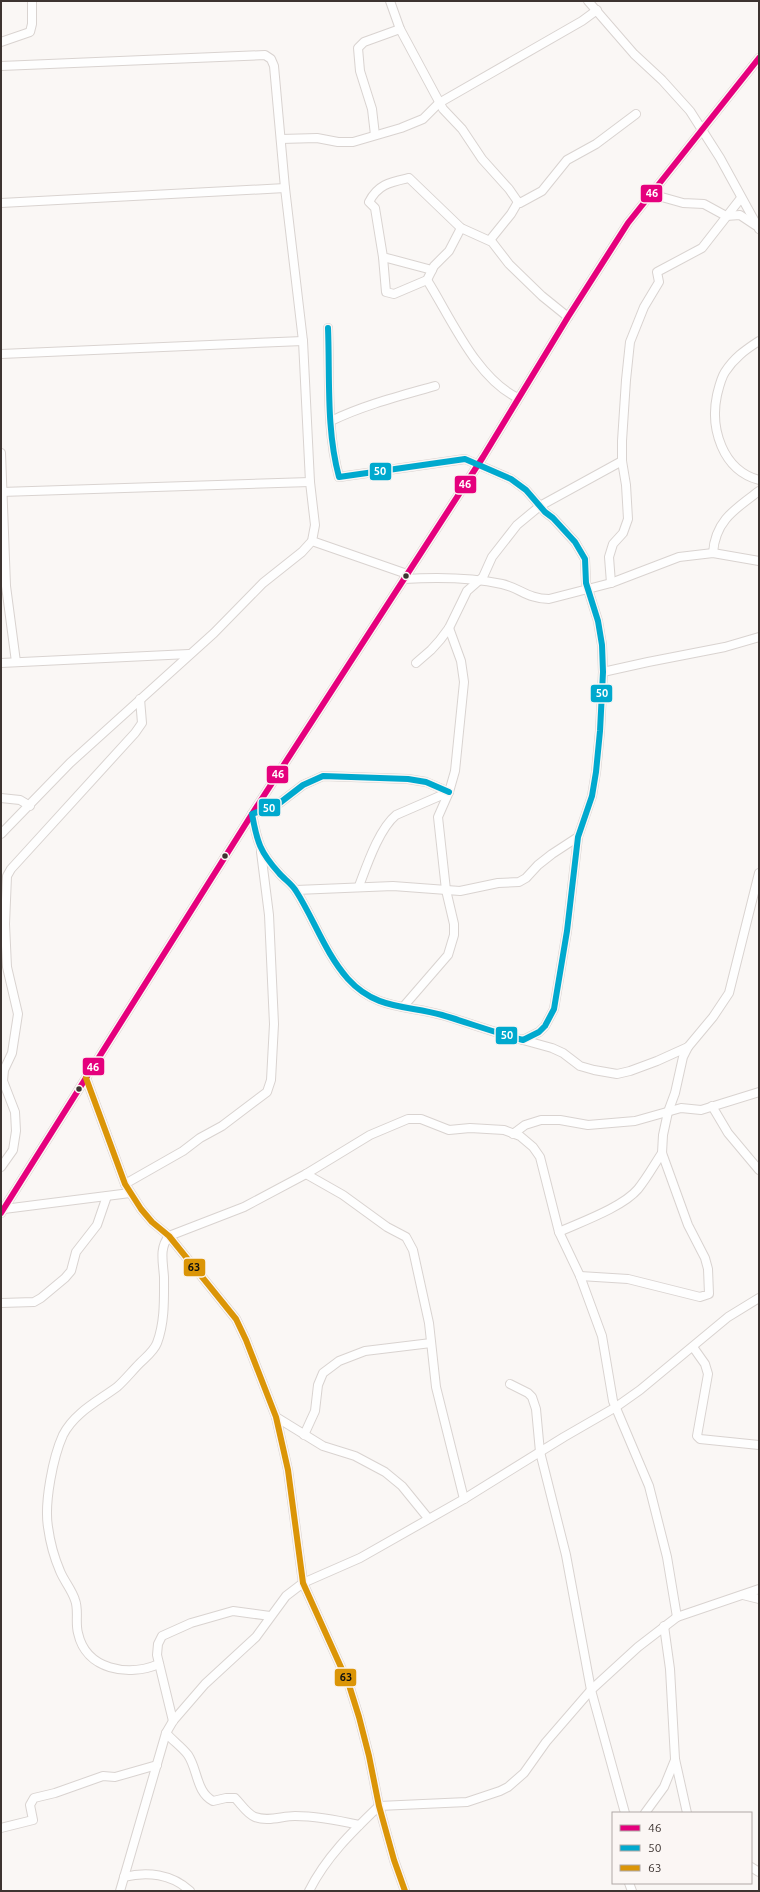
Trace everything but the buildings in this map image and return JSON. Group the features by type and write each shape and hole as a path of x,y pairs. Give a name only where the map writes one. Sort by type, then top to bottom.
{"street":[{"path":"1,42 30,32 32,24 32,1"},
{"path":"390,1 400,29 446,114 462,129 482,159 509,189 518,202"},
{"path":"588,1 634,54 662,80 682,102 703,130 759,227"},
{"path":"281,139 317,138 338,142 353,142 401,128 423,119 439,103 582,21 597,10"},
{"path":"375,135 372,109 360,71 358,48 364,42 400,29"},
{"path":"1,66 265,55 271,59 274,66 285,188 303,341 310,482 315,525 312,541 302,552 263,583 214,633 70,763 30,806 1,834"},
{"path":"2,1211 130,1011 252,814 477,466 568,317 628,223 759,58"},
{"path":"518,202 520,203 542,191 567,160 596,144 636,114"},
{"path":"461,228 449,251 432,270 427,280 394,294 386,292 383,258 375,208 369,202 374,192 389,182 409,178 461,228 490,240 509,264 542,296 568,317"},
{"path":"1,203 285,188"},
{"path":"652,194 683,203 704,204 726,216 740,215 759,227"},
{"path":"611,583 609,557 613,544 623,533 628,519 626,485 622,461 624,406 630,342 644,307 659,282 657,272 702,248 741,198"},
{"path":"490,240 512,214 518,202"},
{"path":"383,258 432,270"},
{"path":"427,280 483,370 506,392 518,398"},
{"path":"328,328 331,421 335,462 339,477 465,459 477,466 518,483 561,525 581,550 584,558 587,590 598,621 603,672 596,772 592,796 578,837 567,931 554,1009 545,1026 539,1032 523,1040"},
{"path":"1,354 303,341"},
{"path":"759,341 737,356 726,372 719,386 714,418 716,434 726,455 746,476 759,480"},
{"path":"331,421 347,413 384,400 436,386"},
{"path":"1,453 6,586 16,662"},
{"path":"416,663 431,650 449,628 467,591 480,581 492,557 517,525 540,506 622,461"},
{"path":"2,492 310,482"},
{"path":"713,553 713,541 720,525 739,506 759,491"},
{"path":"312,541 406,576 452,577 503,584 538,599 549,599 587,590 611,583 668,560 691,555 713,553 759,561"},
{"path":"403,1008 431,973 446,958 451,949 454,928 446,890 438,817 449,792 455,771 464,682 461,661 449,628"},
{"path":"603,672 725,648 759,637"},
{"path":"1,663 189,654"},
{"path":"1,1167 13,1150 16,1131 15,1112 3,1081 4,1070 12,1053 18,1014 7,967 5,924 8,876 11,869 135,733 142,723 140,700"},
{"path":"252,814 277,805 302,785 323,776 412,780 426,782 449,792"},
{"path":"359,886 373,852 391,820 396,815 449,792"},
{"path":"1,798 20,800 30,806"},
{"path":"125,1184 183,1151 200,1138 222,1126 267,1092 271,1080 274,1024 269,915 261,851 252,814"},
{"path":"296,890 359,886 410,886 446,890 467,890 493,884 522,881 538,865 578,837"},
{"path":"261,851 296,890 331,954 349,980 374,998 390,1006 434,1013 552,1048 563,1053 580,1066 617,1074 657,1061 688,1047"},
{"path":"580,1276 628,1279 700,1298 709,1294 708,1270 705,1258 688,1225 662,1153 663,1135 683,1057 688,1047 729,993 759,873"},
{"path":"86,1078 125,1184 130,1193 141,1210 152,1222 169,1236 236,1319 244,1334 276,1417 288,1470 290,1497 303,1583 349,1685 368,1749 379,1806 394,1860 405,1891"},
{"path":"513,1134 525,1125 541,1120 560,1120 588,1125 603,1125 635,1121 681,1108 698,1110 759,1092"},
{"path":"712,1106 728,1133 759,1170"},
{"path":"159,1664 149,1668 129,1672 106,1666 94,1660 87,1652 78,1634 75,1599 62,1577 54,1556 47,1516 54,1468 63,1436 68,1426 77,1416 128,1376 157,1345 163,1315 164,1275 162,1259 164,1245 169,1236 244,1207 306,1174 370,1135 394,1124 414,1118 423,1119 446,1129 470,1128 504,1130 520,1136 533,1147 540,1157 559,1232 580,1276 602,1336 608,1377 616,1408 649,1486 667,1557 676,1617"},
{"path":"559,1232 594,1217 631,1196 638,1189 662,1153"},
{"path":"306,1174 343,1195 387,1227 406,1237 413,1250 429,1323 436,1387 464,1499"},
{"path":"2,1211 130,1193"},
{"path":"1,1303 34,1302 65,1278 71,1271 76,1252 97,1225 107,1196"},
{"path":"120,1891 166,1733 173,1721 205,1684 256,1637 286,1596 303,1583 360,1558 428,1518 464,1499 540,1452 616,1408 693,1347 728,1317 759,1298"},
{"path":"304,1435 315,1411 318,1385 322,1373 339,1361 358,1353 431,1343"},
{"path":"693,1347 705,1364 708,1374 697,1436 700,1439 759,1446"},
{"path":"510,1384 524,1390 532,1397 538,1420 540,1452 566,1555 590,1690 625,1812"},
{"path":"276,1417 323,1446 355,1456 385,1472 402,1486 428,1518"},
{"path":"309,1891 323,1865 379,1806 467,1802 508,1787 524,1773 546,1742 590,1690 664,1626 676,1617 759,1589"},
{"path":"743,1595 759,1599"},
{"path":"173,1721 159,1664 157,1647 159,1640 166,1633 206,1618 233,1612 270,1616"},
{"path":"664,1626 670,1669 675,1760 687,1812"},
{"path":"166,1733 189,1757 202,1790 207,1798 213,1801 226,1798 235,1798 253,1816 257,1818 267,1819 284,1816 316,1817 359,1826"},
{"path":"646,1812 664,1787 675,1760"},
{"path":"1,1828 33,1820 30,1805 34,1798 55,1793 102,1776 115,1777 157,1765"},
{"path":"124,1877 136,1874 157,1874 165,1876 190,1891"}],"transit line":[{"name":"46","path":"1,1213 252,814 483,457 568,317 628,223 759,58"},
{"name":"50","path":"328,328 330,422 339,477 465,459 511,479 526,490 545,512 553,518 575,542 585,559 586,583 598,621 602,645 603,672 596,772 592,796 578,837 567,931 554,1009 545,1026 539,1032 523,1040 442,1015 392,1005 370,996 359,989 340,969 326,947 294,888 267,859 260,846 252,814 277,805 303,785 323,776 408,779 426,782 449,792"},
{"name":"63","path":"86,1078 125,1184 141,1209 152,1222 169,1236 236,1319 246,1340 276,1417 288,1470 303,1583 349,1685 369,1756 379,1806 394,1860 405,1891"}]}
